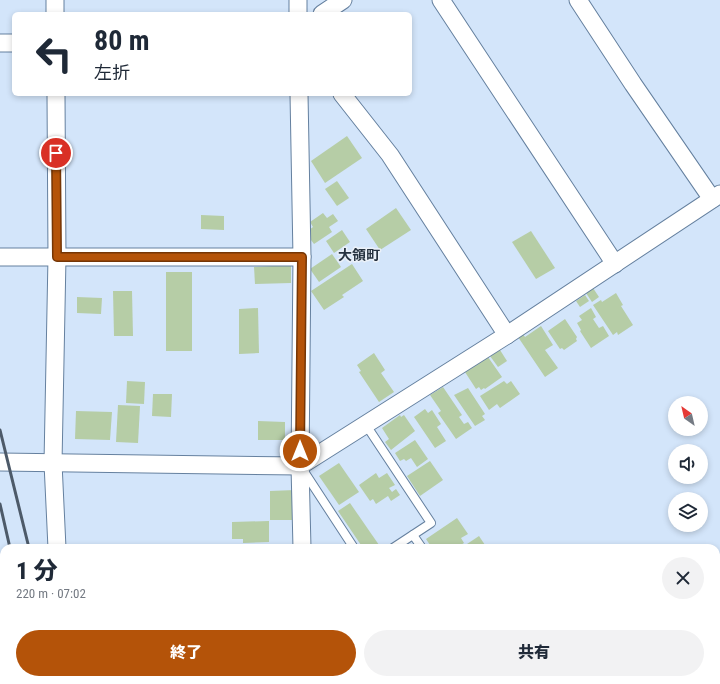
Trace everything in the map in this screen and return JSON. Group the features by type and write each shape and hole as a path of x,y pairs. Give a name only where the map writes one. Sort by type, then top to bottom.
{"street":[{"path":"55,0 55,12"},
{"path":"298,0 298,12"},
{"path":"325,12 343,0"},
{"path":"441,0 614,264"},
{"path":"0,462 300,466 507,335 716,196 633,84 578,0"},
{"path":"0,43 12,43"},
{"path":"56,96 57,257 54,463 57,544"},
{"path":"299,96 302,257 300,466 302,544"},
{"path":"344,96 390,155 507,335"},
{"path":"0,256 302,257"}],"lane":[{"path":"366,424 431,523 399,544"},
{"path":"300,466 351,544"},
{"path":"413,535 419,544"}],"building":[{"path":"347,136 362,158 325,183 311,161"},
{"path":"337,181 349,198 337,206 325,189"},
{"path":"396,208 411,230 380,250 366,229"},
{"path":"323,213 327,218 333,214 338,221 329,227 332,232 314,244 308,236 311,233 309,230 313,227 310,222"},
{"path":"201,215 224,216 224,230 201,229"},
{"path":"342,230 350,242 334,253 326,241"},
{"path":"531,231 555,268 536,279 512,242"},
{"path":"332,254 341,267 319,282 310,269"},
{"path":"352,264 363,281 342,295 344,297 324,310 311,291"},
{"path":"291,265 291,283 255,284 254,267"},
{"path":"166,272 192,272 192,351 166,351"},
{"path":"593,288 599,297 592,302 586,293"},
{"path":"113,291 132,291 133,336 114,336"},
{"path":"616,293 623,305 621,306 633,325 618,335 617,332 613,335 593,305 601,300 602,302"},
{"path":"585,295 589,301 580,307 576,301"},
{"path":"77,297 102,298 101,314 77,313"},
{"path":"258,308 259,353 239,354 239,309"},
{"path":"591,308 596,317 593,319 599,328 603,326 609,336 591,348 580,331 581,330 577,323 582,320 579,316"},
{"path":"565,319 577,337 577,341 564,350 562,348 560,349 548,331"},
{"path":"541,326 553,345 545,350 558,368 545,377 518,337 523,334 525,337"},
{"path":"500,350 507,361 498,367 490,356"},
{"path":"374,353 385,370 381,373 394,392 379,402 359,372 361,371 357,365"},
{"path":"488,357 502,377 485,389 484,388 481,390 479,387 476,389 465,372"},
{"path":"127,381 145,382 144,404 126,403"},
{"path":"504,381 507,384 511,381 520,394 500,408 497,404 489,410 480,396"},
{"path":"443,387 462,415 459,417 464,424 468,422 472,428 456,439 438,413 441,411 430,395"},
{"path":"468,388 485,414 482,416 485,420 475,426 454,395"},
{"path":"153,394 172,394 171,417 152,416"},
{"path":"118,405 140,406 138,443 116,442"},
{"path":"425,409 428,413 432,410 441,424 437,427 446,441 435,448 414,417"},
{"path":"76,411 112,412 110,440 75,439"},
{"path":"400,415 401,417 404,415 415,431 391,450 385,442 389,439 382,428"},
{"path":"258,421 285,422 285,440 258,440"},
{"path":"415,440 428,459 417,467 411,458 406,461 404,459 400,461 395,453"},
{"path":"430,461 443,480 420,496 407,476"},
{"path":"339,463 359,492 339,505 319,476"},
{"path":"376,473 379,478 387,473 395,485 389,488 392,492 396,489 400,495 391,501 388,496 376,504 373,499 370,501 359,485"},
{"path":"295,490 296,520 270,520 270,491"},
{"path":"350,503 378,544 360,544 338,511"},
{"path":"457,518 468,534 461,538 464,543 462,544 429,544 426,539"},
{"path":"269,521 269,542 243,543 243,539 232,539 232,522"},
{"path":"479,536 484,544 467,544"}],"railway":[{"path":"0,430 28,544"},
{"path":"0,504 9,544"}],"district":[{"name":"大領町","path":"359,255"}],"route":[{"path":"56,153 57,257 302,257 300,451"}]}
